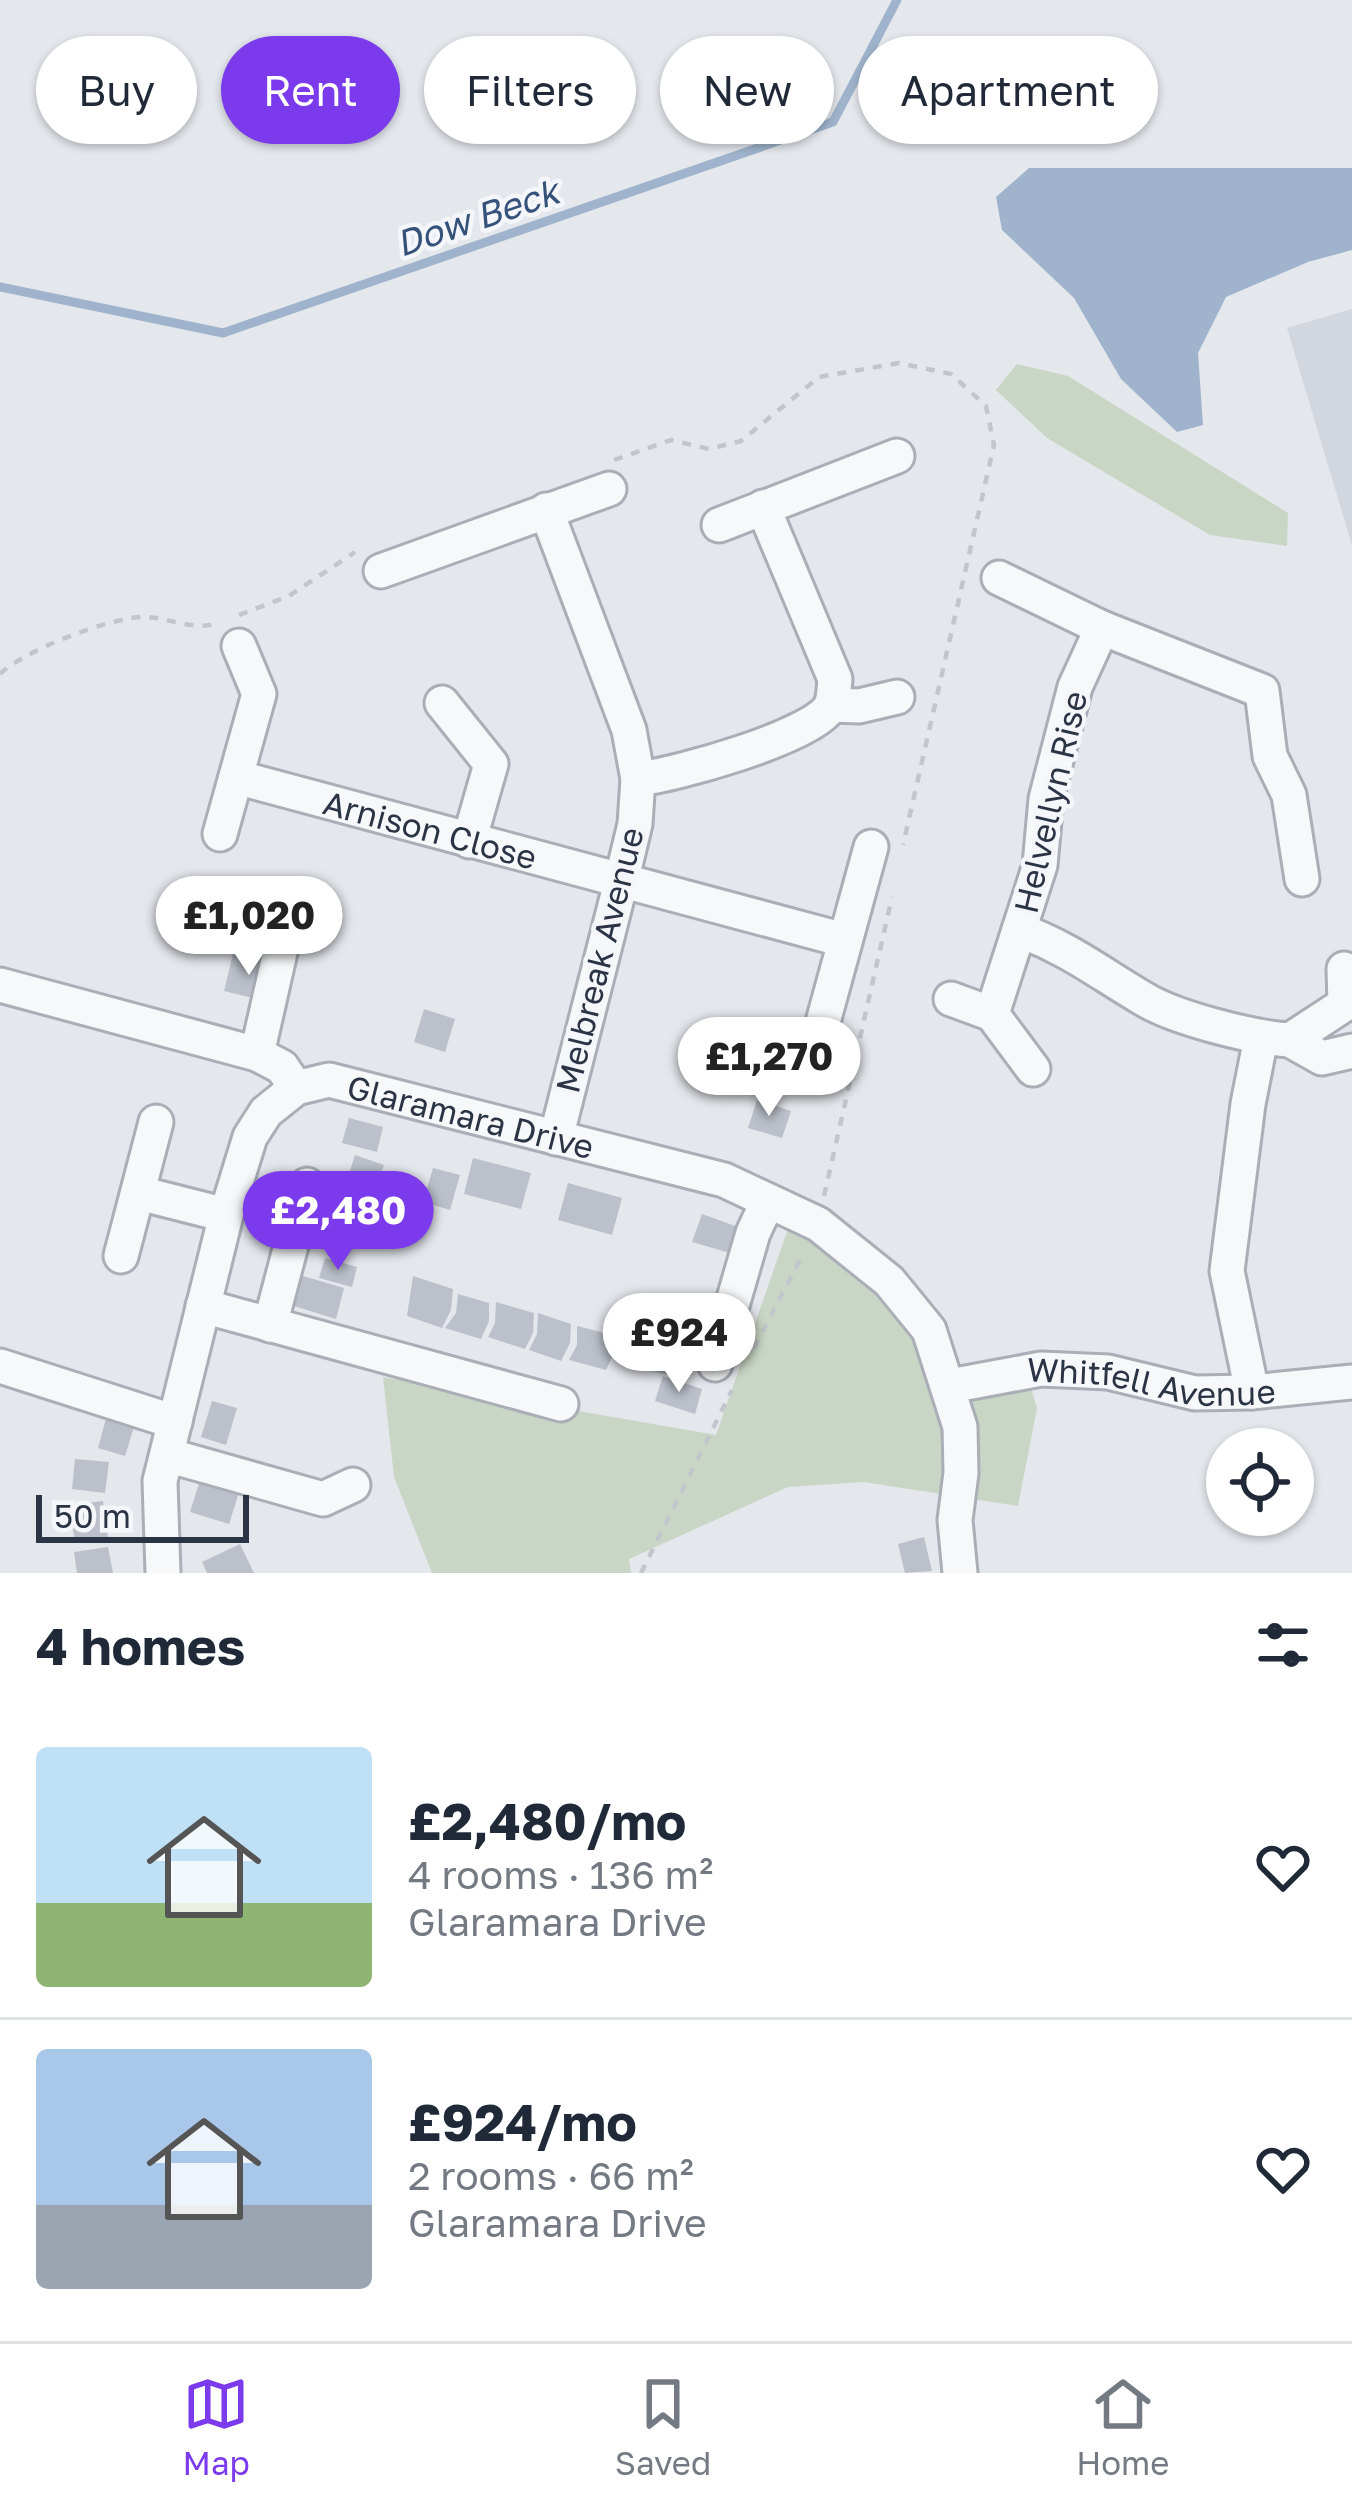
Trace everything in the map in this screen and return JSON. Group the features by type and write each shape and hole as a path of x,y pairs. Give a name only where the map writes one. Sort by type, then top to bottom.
{"street":[{"path":"718,524 897,456"},
{"path":"381,571 609,489"},
{"path":"638,779 680,774 813,724 831,705 835,680 763,507"},
{"name":"Melbreak Avenue","path":"546,509 629,730 638,779 621,882 556,1138"},
{"path":"999,578 1102,628 1262,691 1270,756 1289,795 1302,878"},
{"name":"Helvellyn Rise","path":"1102,628 1075,687 1046,799 1040,865 1019,930 1062,946 1149,1003 1276,1039 1322,1058 1352,1051"},
{"path":"220,834 259,694 238,646"},
{"path":"831,705 859,706 897,697"},
{"path":"442,703 491,764 469,841"},
{"name":"Arnison Close","path":"236,777 844,940"},
{"path":"820,1033 844,940 886,852"},
{"path":"1019,930 997,998 1034,1069"},
{"path":"257,1054 283,939"},
{"path":"1252,1392 1227,1271 1248,1105 1276,1039 1345,1004 1344,968"},
{"path":"0,985 257,1054 282,1066 296,1088 266,1112 250,1137 226,1215 160,1481 163,1573"},
{"path":"951,999 997,998"},
{"name":"Glaramara Drive","path":"296,1088 328,1080 352,1084 724,1180 818,1224 889,1281 929,1330 960,1427 955,1520 960,1573"},
{"path":"121,1256 156,1121"},
{"path":"270,1325 307,1185"},
{"path":"139,1193 226,1215"},
{"path":"729,1368 753,1233 768,1201"},
{"path":"203,1306 561,1404"},
{"path":"0,1366 323,1499 353,1485"},
{"name":"Whitfell Avenue","path":"950,1386 1041,1369 1108,1372 1195,1393 1352,1382"}],"path":[{"path":"886,852 994,445"},
{"path":"752,1351 818,1224 896,880"},
{"path":"641,1573 729,1368"}],"shaded area":[{"path":"1352,309 1352,545 1287,328"}],"green space":[{"path":"1017,364 1068,376 1288,513 1287,546 1210,535 1047,438 996,390"},
{"path":"790,1223 883,1286 947,1390 1027,1375 1037,1408 1018,1506 864,1482 788,1487 629,1559 631,1573 432,1573 394,1477 383,1377 716,1435"}],"water":[{"path":"1029,168 1352,168 1352,250 1308,262 1226,297 1198,353 1203,425 1177,432 1121,379 1074,298 1002,230 996,197"}],"building":[{"path":"233,954 271,963 269,1002 224,991"},
{"path":"424,1009 455,1019 445,1052 414,1042"},
{"path":"757,1100 791,1111 782,1138 748,1128"},
{"path":"349,1118 383,1127 377,1152 342,1143"},
{"path":"355,1155 384,1165 376,1186 348,1177"},
{"path":"473,1158 531,1173 521,1209 464,1194"},
{"path":"433,1168 460,1175 450,1210 423,1202"},
{"path":"568,1183 622,1198 612,1235 558,1220"},
{"path":"702,1214 738,1227 737,1255 692,1242"},
{"path":"325,1258 357,1267 352,1287 319,1278"},
{"path":"303,1276 344,1288 336,1319 294,1306"},
{"path":"413,1276 453,1289 451,1310 442,1328 407,1316"},
{"path":"458,1294 489,1303 489,1321 481,1339 445,1328 456,1313"},
{"path":"496,1302 534,1313 533,1333 525,1349 488,1337 495,1323"},
{"path":"538,1313 571,1324 570,1343 561,1361 529,1350 537,1334"},
{"path":"577,1326 613,1335 613,1355 606,1370 569,1360 577,1345"},
{"path":"657,1348 692,1356 687,1380 652,1371"},
{"path":"663,1376 702,1389 695,1414 655,1401"},
{"path":"212,1401 237,1408 226,1445 201,1437"},
{"path":"107,1415 135,1424 125,1456 98,1448"},
{"path":"75,1459 109,1462 105,1493 72,1489"},
{"path":"201,1477 240,1489 229,1524 190,1512"},
{"path":"103,1501 108,1537 75,1541 69,1505"},
{"path":"924,1537 932,1571 905,1573 898,1544"},
{"path":"240,1544 254,1573 207,1573 202,1562"},
{"path":"108,1547 113,1573 77,1573 74,1552"}],"waterway":[{"name":"Dow Beck","path":"0,287 223,333 833,122 897,0"}]}
